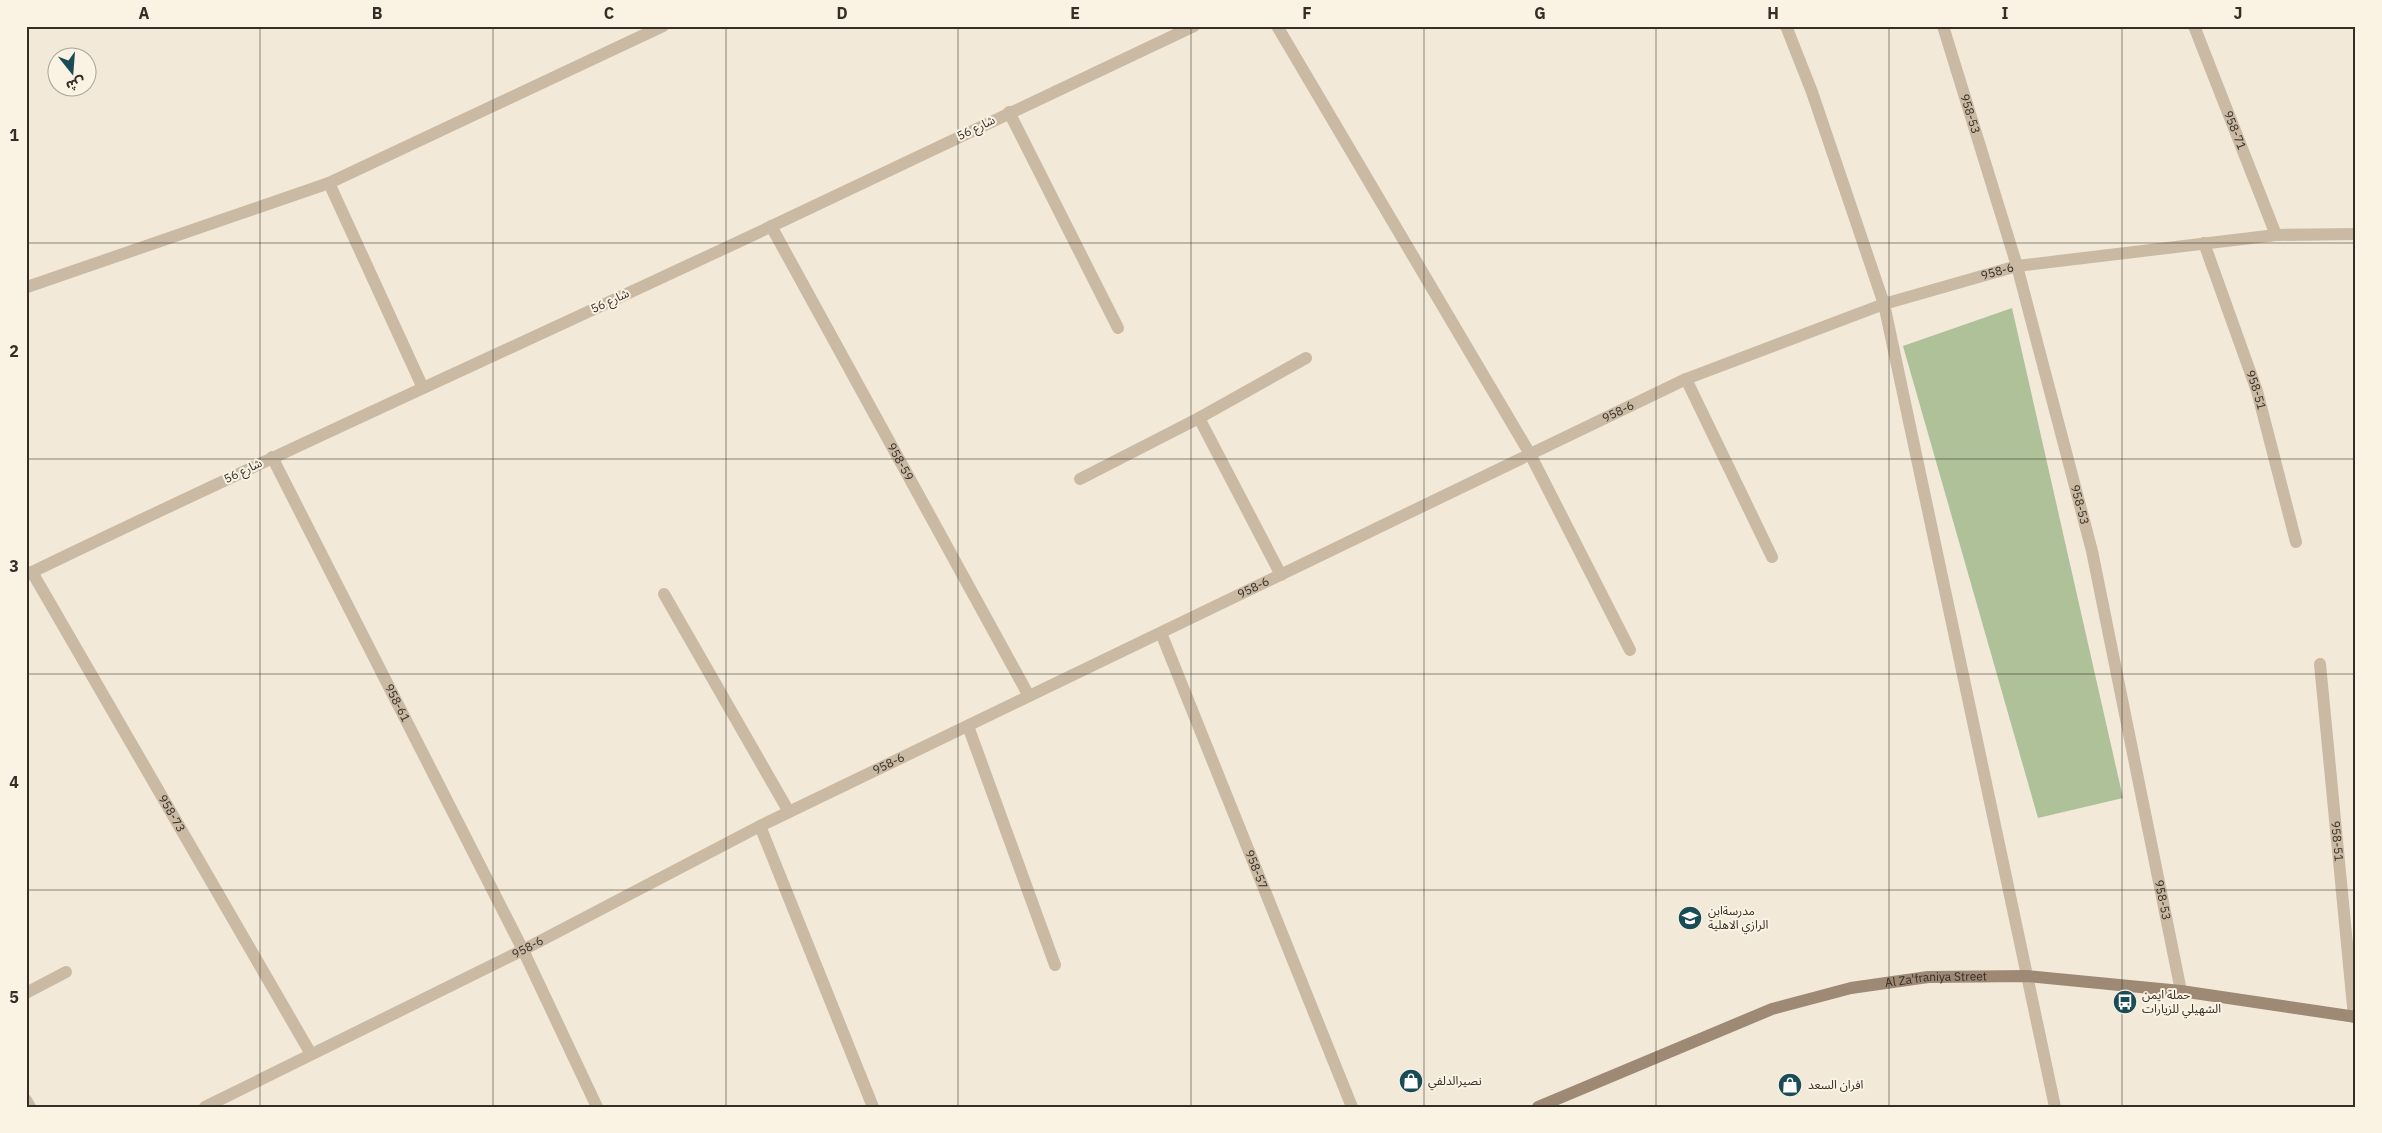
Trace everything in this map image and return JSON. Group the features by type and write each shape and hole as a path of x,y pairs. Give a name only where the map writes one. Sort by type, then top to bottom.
{"street":[{"path":"27,287 329,183 663,26"},
{"name":"شارع 56","path":"29,574 272,457 771,226 1194,26"},
{"path":"1278,26 1530,454 1630,650"},
{"path":"1786,26 1812,92 1884,304 2055,1107"},
{"name":"958-53","path":"1943,26 2017,266 2092,551 2181,991"},
{"name":"958-71","path":"2194,26 2276,235"},
{"path":"1009,112 1118,328"},
{"path":"329,183 423,388"},
{"name":"958-59","path":"771,226 1029,696"},
{"name":"958-6","path":"204,1107 226,1102 311,1054 523,950 760,826 1686,379 1884,304 2017,266 2276,235 2356,234"},
{"name":"958-51","path":"2204,243 2258,391 2296,542"},
{"path":"1080,479 1199,418 1306,358"},
{"path":"1686,379 1772,556"},
{"path":"1199,418 1281,575"},
{"name":"958-61","path":"272,457 523,950 597,1107"},
{"name":"958-73","path":"29,574 311,1054"},
{"path":"664,594 790,812"},
{"name":"958-57","path":"1161,633 1352,1107"},
{"name":"958-51","path":"2320,664 2355,1017"},
{"path":"968,726 1055,965"},
{"path":"760,826 873,1107"},
{"path":"26,993 66,972"},
{"name":"Al Za'franiya Street","path":"1538,1107 1772,1009 1851,988 1928,977 2027,976 2181,991 2355,1017"},
{"path":"26,1100 30,1107"}],"green space":[{"path":"2012,308 2123,798 2038,818 1903,346"}],"place":[{"name":"مدرسةابن الرازي الاهلية","path":"1690,918"},
{"name":"حملة ايمن الشهيلي للزيارات","path":"2125,1002"},
{"name":"نصيرالدلفي","path":"1411,1081"},
{"name":"افران السعد","path":"1790,1085"}]}
